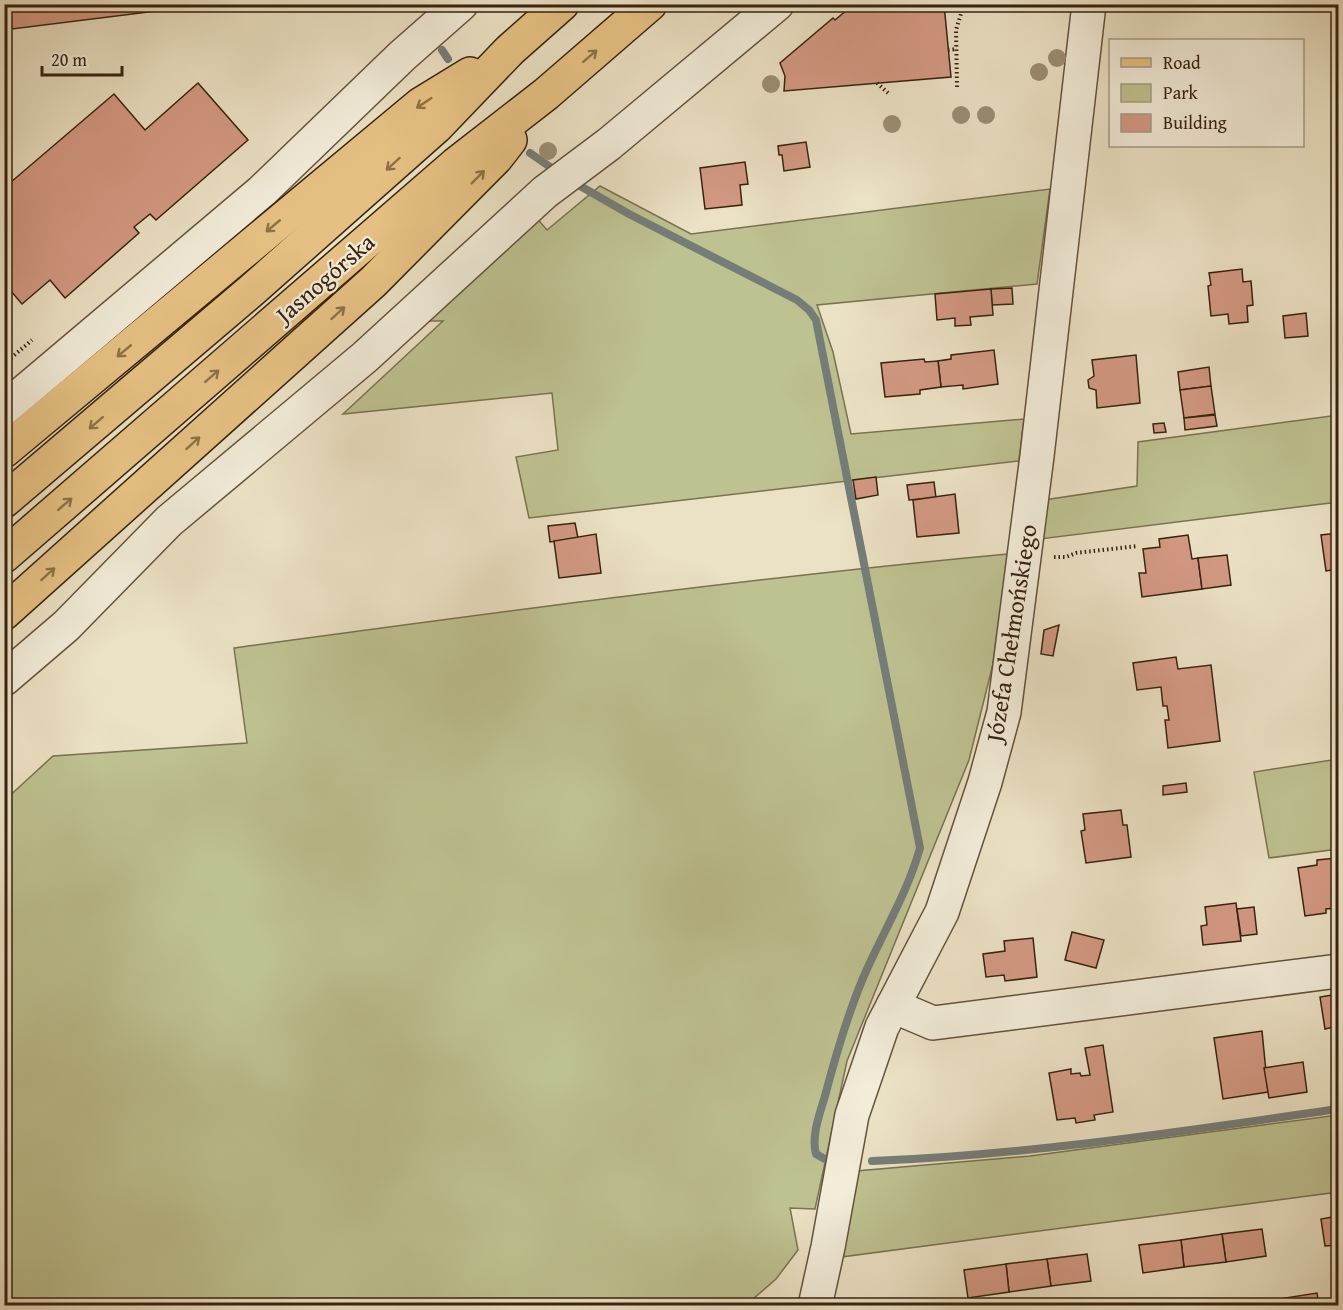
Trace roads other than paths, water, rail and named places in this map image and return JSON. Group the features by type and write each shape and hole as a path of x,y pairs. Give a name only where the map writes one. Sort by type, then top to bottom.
{"main road":[{"name":"Jasnogórska","path":"4,501 252,290 436,126 510,50 562,4"},
{"name":"Jasnogórska","path":"4,556 456,164 546,94 650,4"},
{"path":"4,451 421,104 510,50"},
{"path":"4,613 373,282 496,158 546,94"}],"street":[{"path":"4,409 262,191 402,56 461,4"},
{"path":"4,679 66,626 170,521 366,357 545,192 609,144 777,4"},
{"name":"Józefa Chełmońskiego","path":"815,1305 852,1116 882,1027 942,912 985,782 1004,712 1037,456 1089,4"},
{"path":"893,1006 933,1023 1338,971"}],"waterway":[{"path":"442,50 448,59"},
{"path":"530,153 556,171"},
{"path":"575,183 629,214 797,300 809,310 816,320 920,848 903,895 860,984 834,1064 815,1132 816,1154 830,1162"},
{"path":"872,1161 1047,1148 1338,1109"}]}
